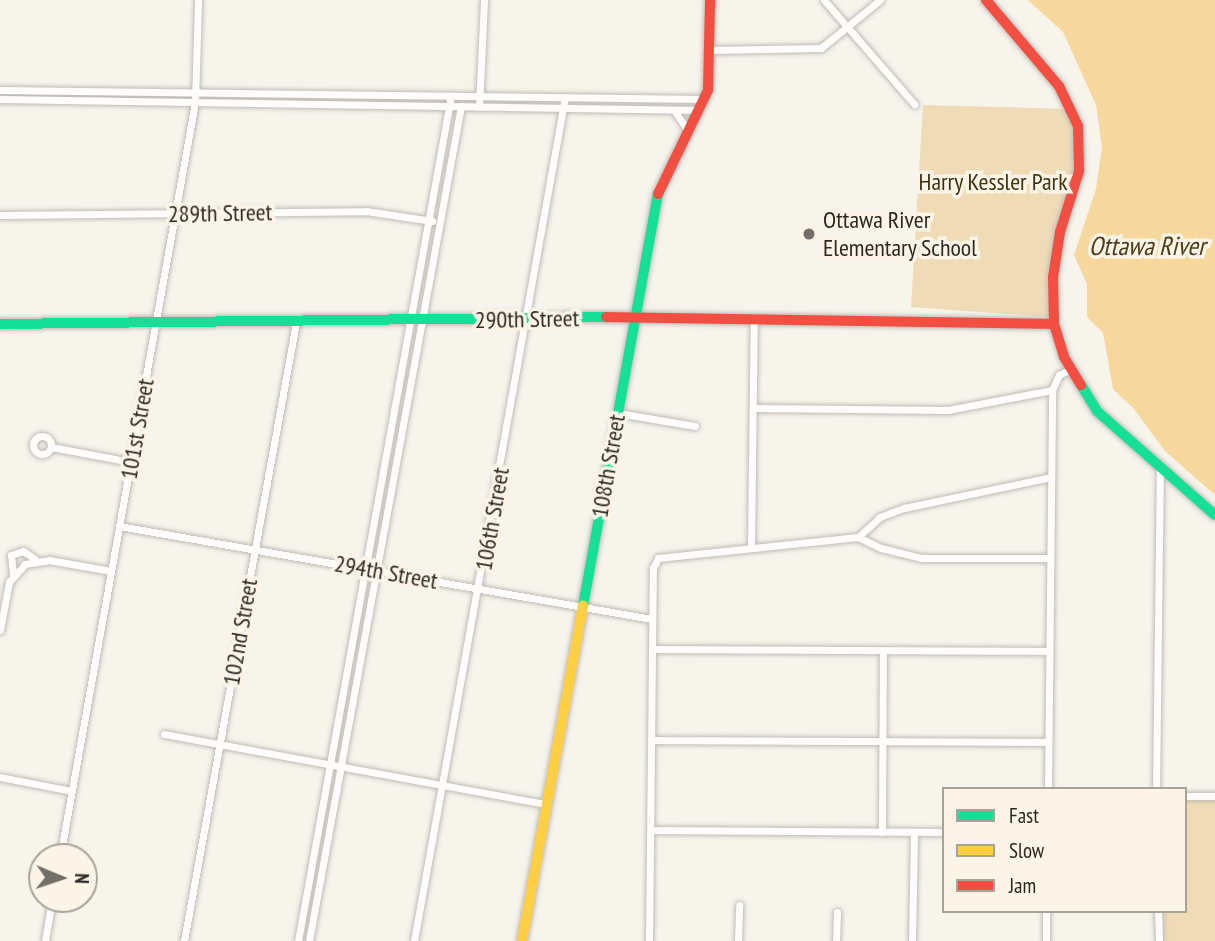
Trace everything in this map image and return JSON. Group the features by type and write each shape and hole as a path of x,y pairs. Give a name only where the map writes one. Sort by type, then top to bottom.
{"street":[{"name":"101st Street","path":"63,843 197,92 198,0"},
{"path":"479,107 484,0"},
{"name":"108th Street","path":"522,941 662,179 705,99 710,0"},
{"path":"824,0 914,104"},
{"path":"709,50 806,52 833,42 880,0"},
{"path":"986,0 1059,86 1078,126 1079,171 1053,277 1054,324 1069,370 1097,411 1160,470 1215,515"},
{"path":"0,90 705,99"},
{"path":"57,90 57,100"},
{"path":"282,103 283,93"},
{"path":"367,95 367,105"},
{"path":"298,941 451,96"},
{"name":"106th Street","path":"415,941 528,318 565,97"},
{"path":"0,99 701,110"},
{"path":"309,941 461,106"},
{"path":"674,110 688,131"},
{"name":"289th Street","path":"0,215 366,211 440,222"},
{"path":"751,547 754,317"},
{"name":"290th Street","path":"0,324 754,317 1054,324"},
{"name":"102nd Street","path":"184,941 296,322"},
{"path":"1048,787 1052,390 1059,375 1069,370"},
{"path":"752,408 948,410 1052,390"},
{"path":"618,413 695,426"},
{"path":"389,440 400,442"},
{"path":"51,447 131,462"},
{"path":"1156,787 1160,470"},
{"path":"858,537 880,517 904,508 1051,477"},
{"name":"294th Street","path":"119,526 652,619"},
{"path":"649,941 653,568 661,556 858,537 881,548 921,558 1049,558"},
{"path":"0,630 13,574 11,555 23,551 35,559 111,570"},
{"path":"13,574 35,559"},
{"path":"653,649 1049,651"},
{"path":"882,832 883,651"},
{"path":"348,664 359,667"},
{"path":"164,734 547,804"},
{"path":"652,740 1048,742"},
{"path":"2,779 72,791"},
{"path":"1187,796 1215,796"},
{"path":"651,830 942,832"},
{"path":"912,941 914,832"},
{"path":"306,895 317,897"},
{"path":"738,941 739,905"},
{"path":"836,941 837,912"},
{"path":"45,941 50,913"},
{"path":"1046,913 1046,941"},
{"path":"1158,913 1159,941"}],"green space":[{"name":"Harry Kessler Park","path":"923,105 1068,109 1076,136 1076,166 1053,246 1049,317 911,307"},
{"path":"1187,800 1215,800 1215,941 1163,941 1163,913 1187,913"}],"water":[{"name":"Ottawa River","path":"1028,0 1215,0 1215,495 1165,451 1134,409 1113,389 1103,333 1087,317 1087,284 1074,255 1096,189 1102,147 1096,105 1063,32"}],"traffic: fast":[{"path":"583,606 658,194"},
{"path":"0,324 606,317"},
{"path":"1081,385 1097,411 1215,515"}],"traffic: slow":[{"path":"522,941 583,606"}],"traffic: jam":[{"path":"658,194 708,90 710,0"},
{"path":"986,0 1059,86 1078,126 1079,171 1060,232 1053,277 1054,324 1064,357 1081,385"},
{"path":"606,317 1054,324"}],"place":[{"name":"Ottawa River Elementary School","path":"809,234"}]}
